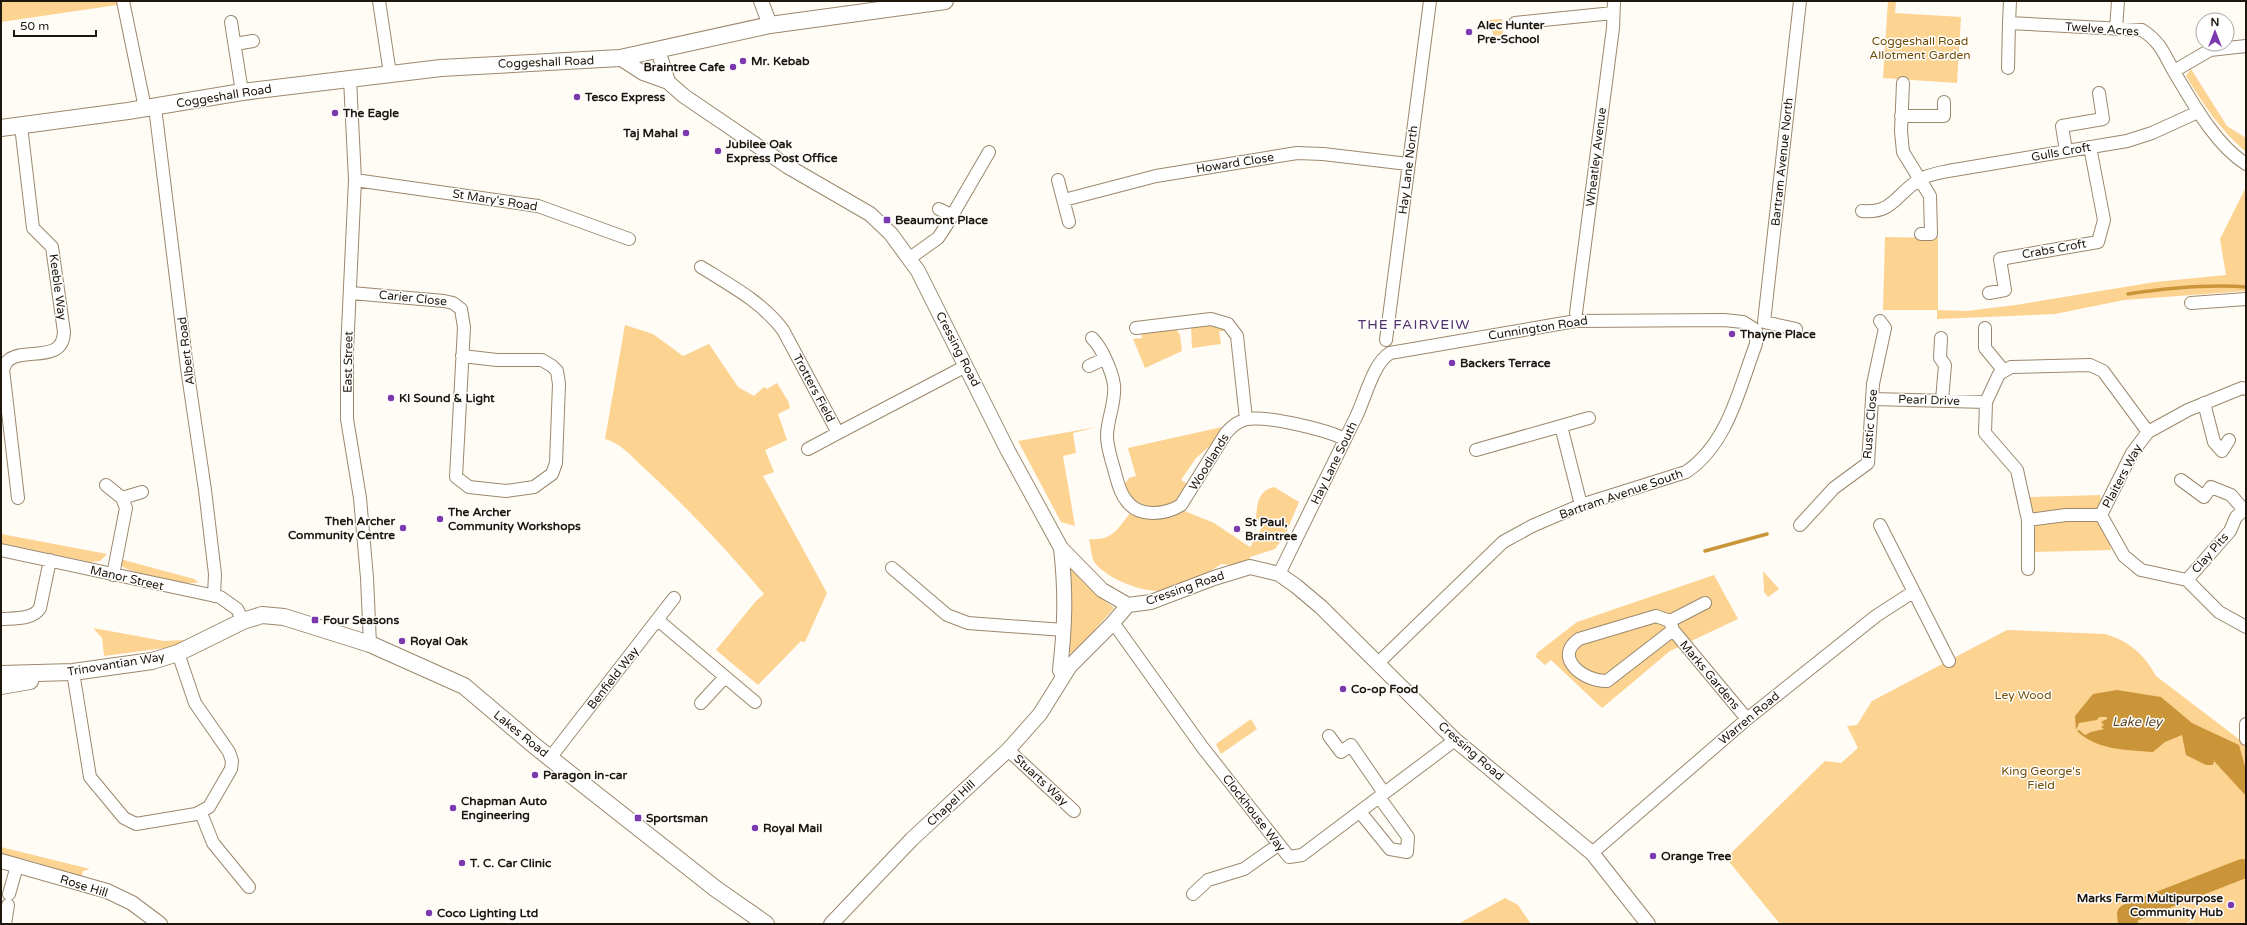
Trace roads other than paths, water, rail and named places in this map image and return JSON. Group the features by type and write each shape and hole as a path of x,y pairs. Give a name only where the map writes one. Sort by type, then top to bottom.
{"main road":[{"name":"Coggeshall Road","path":"1,128 150,108 242,92 472,64 620,58 770,25 946,1"},
{"name":"Lakes Road","path":"243,621 262,615 284,617 370,644 464,686 550,758 716,889 766,924"},
{"name":"Trinovantian Way","path":"1,674 73,672 152,661 178,653 243,621"},
{"name":"Trinovantian Way","path":"1,686 42,679 52,673"}],"street":[{"path":"123,1 150,108"},
{"path":"379,1 390,74"},
{"path":"761,1 770,25"},
{"name":"Hay Lane North","path":"1386,340 1430,1"},
{"name":"Bartram Avenue North","path":"1760,326 1800,1"},
{"path":"2008,68 2010,1"},
{"path":"2116,29 2118,1"},
{"path":"1516,23 1613,7"},
{"name":"Wheatley Avenue","path":"1576,313 1613,7"},
{"path":"231,22 242,92"},
{"name":"Twelve Acres","path":"2009,22 2142,30 2156,40 2198,112 2234,157 2246,164"},
{"path":"235,44 253,41"},
{"path":"2174,71 2210,50 2246,46"},
{"path":"658,50 668,82"},
{"name":"Cressing Road","path":"620,58 643,74 668,82 734,131 787,166 870,214 891,234 910,258 1008,451 1060,548 1102,590 1128,605 1151,602 1214,578 1250,567 1279,574 1321,607 1455,740 1592,853 1648,924"},
{"name":"East Street","path":"350,79 355,180 351,293 347,351 347,419 360,498 367,578 370,644"},
{"path":"1903,83 1900,131 1904,152 1919,179 1928,191 1932,207 1931,234 1921,234"},
{"path":"2066,151 2062,126 2103,119 2099,93"},
{"path":"1901,116 1944,116 1944,102"},
{"name":"Albert Road","path":"150,108 205,490 215,574 214,596"},
{"name":"Gulls Croft","path":"1862,211 1876,212 1884,210 1919,179 1948,171 2128,141 2152,133 2198,112"},
{"name":"Keeble Way","path":"18,498 4,413 3,369 8,360 14,356 51,352 62,342 64,332 52,247 33,228 21,126"},
{"name":"Crabs Croft","path":"1989,293 2005,290 2000,259 2098,242 2104,220 2090,147"},
{"path":"910,258 938,238 953,216 989,152"},
{"name":"Howard Close","path":"1064,200 1156,176 1298,153 1323,154 1408,164"},
{"name":"St Mary's Road","path":"355,180 538,206 629,239"},
{"path":"1058,180 1070,222"},
{"path":"939,209 953,216"},
{"name":"Trotters Field","path":"701,267 759,304 772,315 783,330 838,432 966,366"},
{"name":"Carier Close","path":"351,293 408,296 453,303 461,309 463,315 462,356 456,477 469,487 506,491 534,487 552,474 556,463 560,384 557,371 542,360 497,360 462,356"},
{"path":"2191,303 2246,299"},
{"path":"1136,328 1211,319 1228,324 1237,336 1246,420 1308,426 1345,439"},
{"name":"Cunnington Road","path":"1390,353 1576,321 1724,320 1796,330"},
{"name":"Rustic Close","path":"1800,525 1834,488 1868,463 1873,384 1885,328 1880,321"},
{"name":"Bartram Avenue South","path":"1377,664 1503,542 1532,526 1581,505 1686,472 1700,463 1713,448 1722,432 1756,344 1760,326"},
{"path":"1985,328 1985,348 2004,371"},
{"name":"Woodlands","path":"1092,338 1104,359 1114,387 1107,436 1111,456 1122,494 1129,504 1136,509 1147,512 1161,513 1172,511 1186,500 1226,433 1232,426 1246,420"},
{"path":"1941,338 1940,358 1945,365 1942,400"},
{"name":"Hay Lane South","path":"1279,574 1345,439 1381,361 1390,353"},
{"path":"1089,366 1104,359"},
{"path":"2028,570 2028,520 2017,470 1985,433 1986,402 1999,374 2011,367 2090,365 2103,371 2148,432"},
{"name":"Plaiters Way","path":"2187,580 2141,570 2124,556 2101,515 2132,453 2148,432 2188,410 2242,388 2246,389"},
{"name":"Pearl Drive","path":"1873,399 1986,402"},
{"path":"2204,403 2214,442 2222,451 2229,440"},
{"path":"1476,450 1589,418"},
{"path":"1561,426 1581,505"},
{"path":"808,449 838,432"},
{"path":"2181,480 2204,497 2211,487 2231,495 2244,509"},
{"path":"106,485 122,498 125,515 114,575"},
{"path":"122,498 142,492"},
{"name":"Clay Pits","path":"2187,580 2230,531 2236,517 2244,509"},
{"path":"2028,520 2066,515 2101,515"},
{"path":"1880,524 1948,661"},
{"path":"1060,548 1065,588 1064,630 1060,670 1064,677"},
{"name":"Manor Street","path":"1,550 214,596 232,604 243,621"},
{"path":"1,618 36,614 40,608 50,560"},
{"path":"892,568 947,615 968,623 1064,630"},
{"path":"2187,580 2219,612 2246,627"},
{"name":"Warren Road","path":"1592,853 1747,719 1876,616 1914,592"},
{"name":"Benfield Way","path":"550,758 659,621 674,598"},
{"name":"Marks Gardens","path":"1705,603 1672,626 1607,681 1596,681 1584,676 1570,662 1567,654 1569,648 1579,639 1656,616 1672,626 1747,719"},
{"name":"Chapel Hill","path":"831,924 912,839 1008,750 1040,714 1070,666 1111,625 1128,605"},
{"path":"659,621 755,702"},
{"name":"Clockhouse Way","path":"1111,625 1117,628 1203,748 1278,845 1289,857 1302,855 1455,740"},
{"path":"73,672 90,777 124,818 136,824 200,813 209,807 232,765 232,759 198,707 178,653"},
{"path":"701,703 725,678"},
{"path":"2246,724 2246,739"},
{"path":"1329,736 1341,752 1351,745 1408,837 1407,852 1390,849 1360,812"},
{"name":"Stuarts Way","path":"1008,750 1074,811"},
{"path":"200,813 213,843 248,887"},
{"path":"1193,894 1208,880 1244,869 1278,845"},
{"name":"Rose Hill","path":"1,861 107,891 132,903 160,924"},
{"path":"5,924 8,900 17,866"}],"water":[{"name":"Lake ley","path":"2117,690 2161,697 2192,723 2239,745 2246,770 2246,796 2214,761 2213,765 2206,765 2186,755 2182,735 2165,742 2153,752 2112,748 2093,742 2077,731 2079,730 2085,735 2104,729 2101,727 2104,725 2101,722 2107,719 2107,717 2099,717 2097,720 2079,723 2076,730 2075,716 2093,694"}],"waterway":[{"path":"2128,294 2187,287 2246,287"},
{"path":"1705,551 1767,534"},
{"path":"2128,924 2127,914 2242,869"}],"place":[{"name":"Alec Hunter Pre-School","path":"1469,32"},
{"name":"Mr. Kebab","path":"743,61"},
{"name":"Braintree Cafe","path":"733,67"},
{"name":"Tesco Express","path":"577,97"},
{"name":"The Eagle","path":"335,113"},
{"name":"Taj Mahal","path":"686,133"},
{"name":"Jubilee Oak Express Post Office","path":"718,151"},
{"name":"Beaumont Place","path":"887,220"},
{"name":"Thayne Place","path":"1732,334"},
{"name":"Backers Terrace","path":"1452,363"},
{"name":"KI Sound & Light","path":"391,398"},
{"name":"The Archer Community Workshops","path":"440,519"},
{"name":"Theh Archer Community Centre","path":"403,528"},
{"name":"St Paul, Braintree","path":"1237,529"},
{"name":"Four Seasons","path":"315,620"},
{"name":"Royal Oak","path":"402,641"},
{"name":"Co-op Food","path":"1343,689"},
{"name":"Paragon in-car","path":"535,775"},
{"name":"Chapman Auto Engineering","path":"453,808"},
{"name":"Sportsman","path":"638,818"},
{"name":"Royal Mail","path":"755,828"},
{"name":"Orange Tree","path":"1653,856"},
{"name":"T. C. Car Clinic","path":"462,863"},
{"name":"Marks Farm Multipurpose Community Hub","path":"2231,905"},
{"name":"Coco Lighting Ltd","path":"429,913"}],"district":[{"name":"THE FAIRVEIW","path":"1414,324"}],"park label":[{"name":"Coggeshall Road Allotment Garden","path":"1920,48"},
{"name":"Ley Wood","path":"2023,695"},
{"name":"King George's Field","path":"2041,778"}]}
